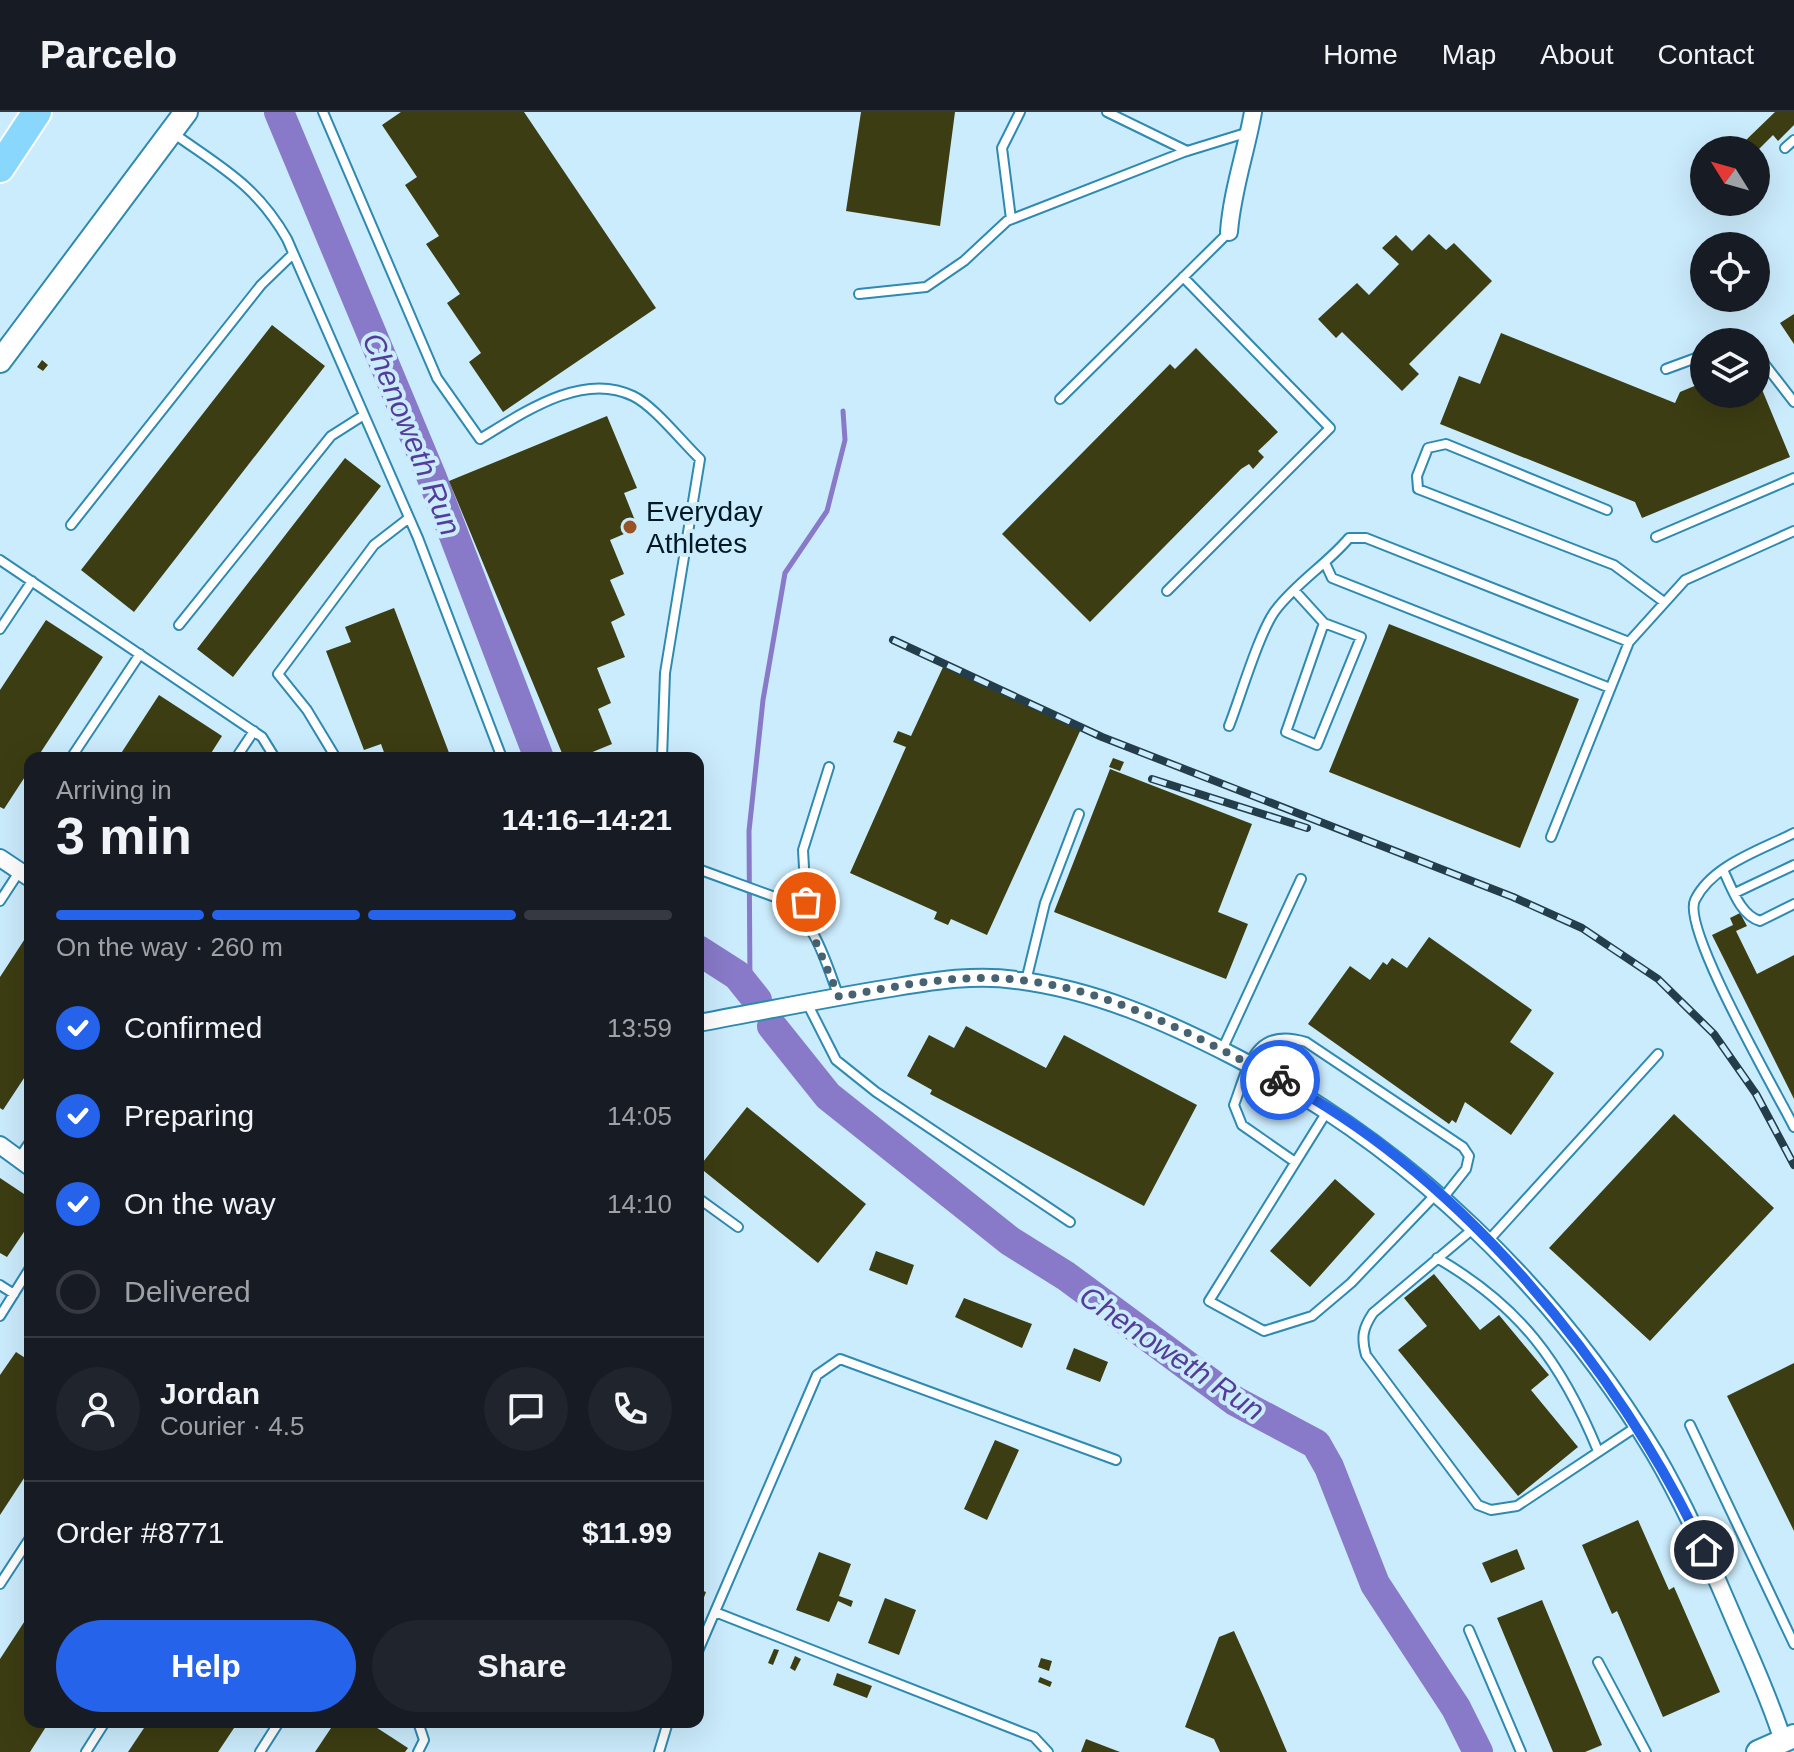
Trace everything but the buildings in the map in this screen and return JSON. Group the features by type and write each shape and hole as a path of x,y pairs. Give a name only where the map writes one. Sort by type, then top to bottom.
{"highway":[{"path":"0,168 37,112"}],"street":[{"path":"0,361 186,112"},
{"path":"1229,232 1231,204 1244,164 1253,112"},
{"path":"0,858 24,873"},
{"path":"704,1022 956,979 1026,981 1071,989 1122,1004 1222,1050 1328,1109 1440,1196 1488,1241 1581,1347 1637,1426 1704,1550 1789,1739 1758,1752"},
{"path":"0,1145 24,1163"}],"lane":[{"path":"323,112 437,378 480,439 568,393 604,386 636,397 700,459 665,673 662,752"},
{"path":"1011,219 1002,148 1020,112"},
{"path":"1107,112 1187,151"},
{"path":"859,294 926,287 964,261 1011,219 1187,151 1250,132"},
{"path":"172,133 252,189 269,207 293,254 409,518 500,752"},
{"path":"1785,148 1794,140"},
{"path":"1060,399 1229,232"},
{"path":"71,525 261,285 293,254"},
{"path":"1167,591 1330,428 1183,277"},
{"path":"1666,369 1690,360"},
{"path":"1770,371 1794,402"},
{"path":"179,625 331,436 364,415"},
{"path":"1607,510 1446,444 1428,448 1417,476 1418,489 1614,565 1664,602"},
{"path":"1656,537 1794,478"},
{"path":"332,752 307,710 278,674 374,545 409,518"},
{"path":"1551,837 1629,642 1685,580 1794,531"},
{"path":"1229,726 1273,614 1310,573 1326,565 1349,538 1366,538 1629,642"},
{"path":"0,560 254,731 271,752"},
{"path":"1326,565 1332,578 1610,688"},
{"path":"0,629 32,581"},
{"path":"1294,590 1324,623 1361,637 1317,745 1286,732 1324,623"},
{"path":"75,752 140,654"},
{"path":"240,752 254,731"},
{"path":"829,767 803,850 807,921 839,997"},
{"path":"1026,981 1045,903 1079,814"},
{"path":"1794,833 1711,877 1693,903 1694,928 1709,964 1794,1127"},
{"path":"1735,893 1794,865"},
{"path":"1723,870 1745,912 1760,921 1794,904"},
{"path":"704,871 783,900 807,921"},
{"path":"0,901 24,875"},
{"path":"1222,1050 1301,879"},
{"path":"807,1003 836,1060 876,1092 1070,1222"},
{"path":"1295,1162 1242,1125 1234,1105 1249,1064 1269,1038 1286,1035 1306,1042 1376,1086 1463,1147 1469,1156 1466,1169 1351,1283 1312,1316 1264,1331 1209,1301 1328,1109"},
{"path":"1488,1241 1658,1054"},
{"path":"704,1202 738,1227"},
{"path":"1474,1228 1373,1313 1364,1327 1362,1341 1366,1355 1478,1505 1491,1510 1517,1506 1637,1426"},
{"path":"1437,1258 1509,1307 1562,1376 1598,1451"},
{"path":"0,1316 24,1278"},
{"path":"0,1285 14,1294"},
{"path":"704,1637 817,1375 840,1359 1116,1460"},
{"path":"1690,1425 1794,1644"},
{"path":"0,1584 24,1547"},
{"path":"715,1612 1034,1737 1048,1752"},
{"path":"1469,1630 1521,1752"},
{"path":"1598,1662 1646,1752"},
{"path":"86,1752 101,1728"},
{"path":"260,1752 275,1728"},
{"path":"418,1752 424,1740 421,1728"},
{"path":"659,1752 666,1728"}],"waterway":[{"name":"Chenoweth Run","path":"279,112 432,478 537,752"},
{"path":"750,988 749,831 763,700 785,573 827,511 845,440 843,411"},
{"name":"Chenoweth Run","path":"704,954 737,975 757,1000"},
{"name":"Chenoweth Run","path":"772,1026 828,1096 1010,1241 1066,1276 1235,1401 1316,1444 1329,1467 1375,1584 1456,1708 1478,1752"}],"railway":[{"path":"893,640 1102,737 1513,897 1582,928 1658,979 1714,1034 1756,1094 1794,1165"},
{"path":"1152,779 1307,828"}],"way so far":[{"path":"806,902 807,921 819,942 839,997 928,982 984,978 1013,979 1071,989 1122,1004 1177,1027 1280,1080"}],"place":[{"name":"Everyday Athletes","path":"630,527"}],"route":[{"path":"1280,1080 1328,1109 1443,1198 1542,1299 1633,1419 1682,1503 1704,1550"}]}
